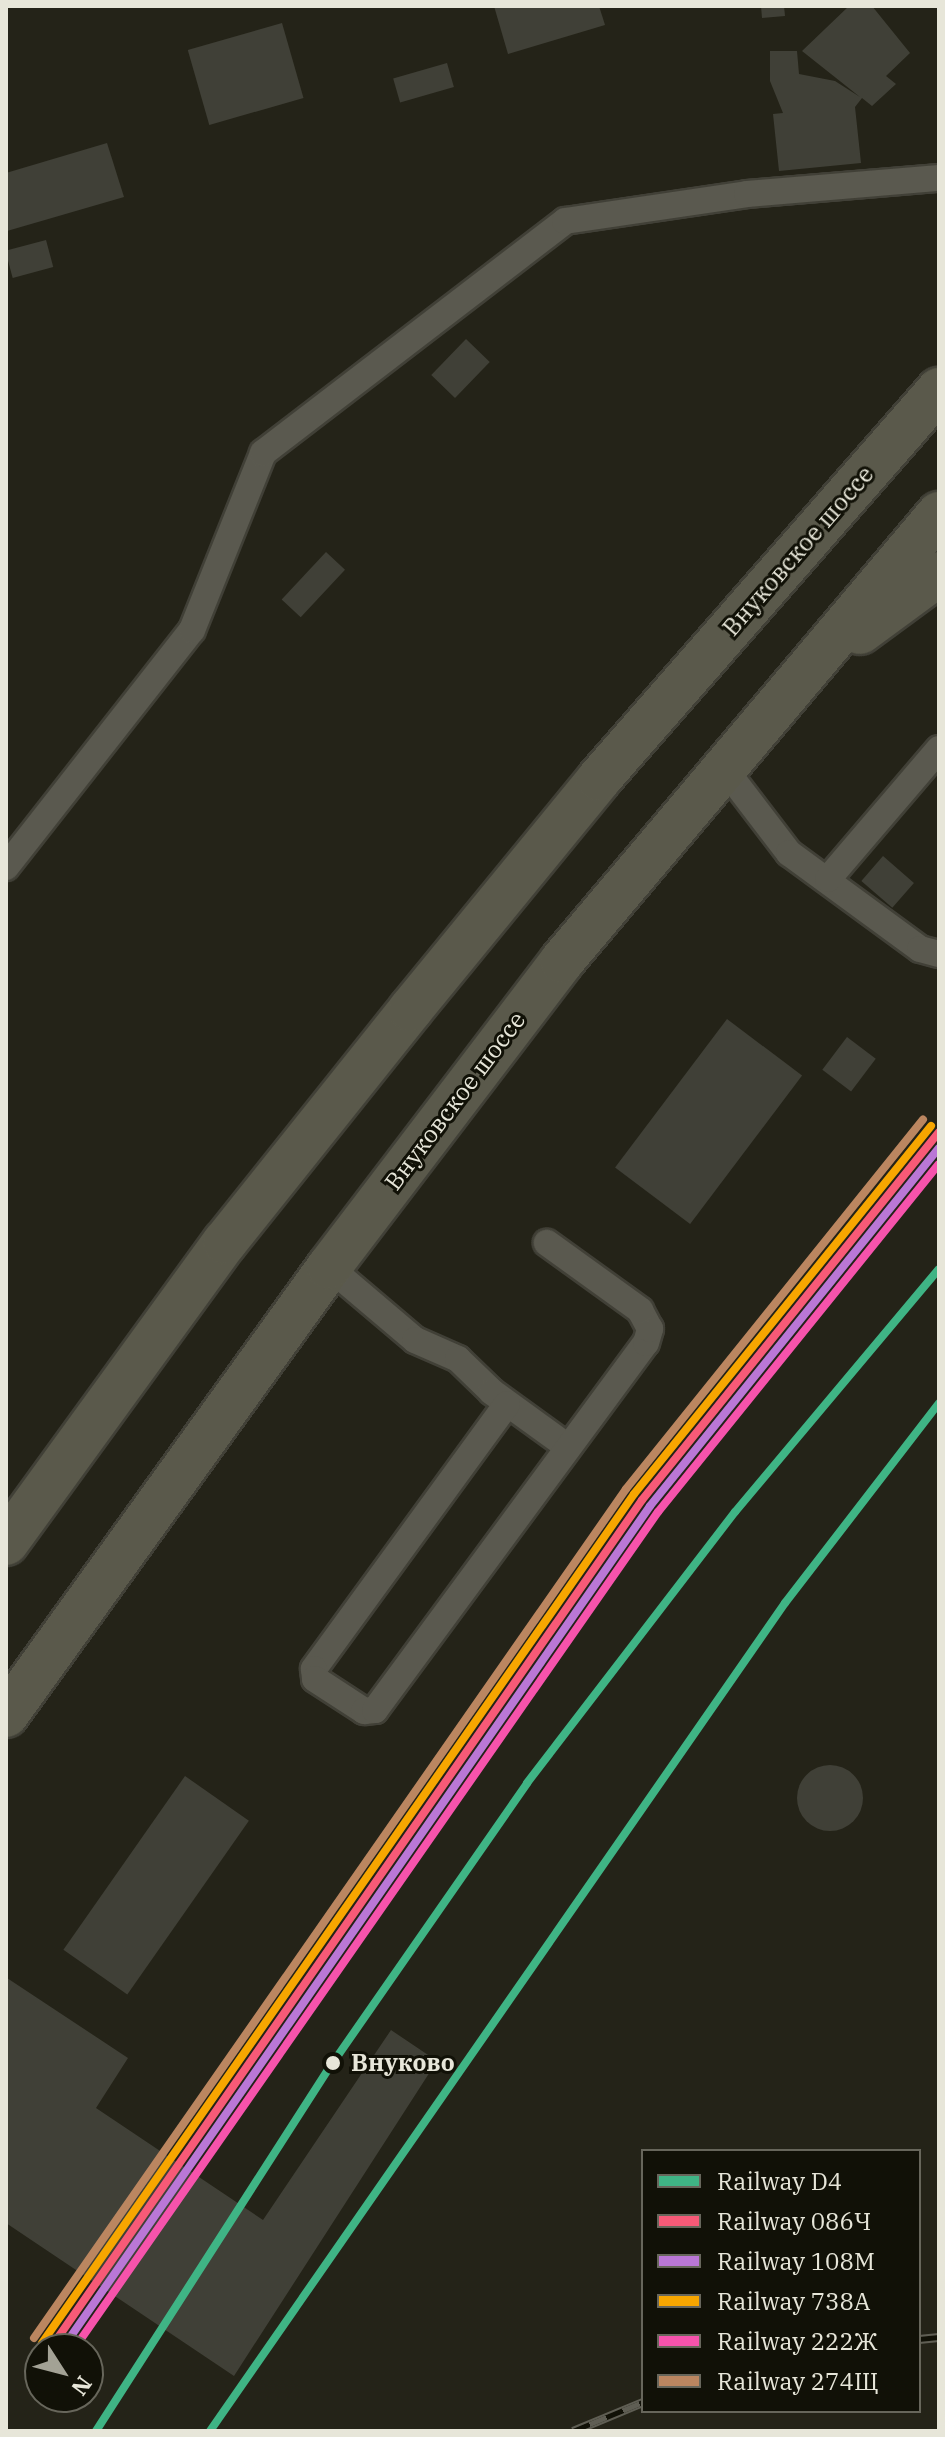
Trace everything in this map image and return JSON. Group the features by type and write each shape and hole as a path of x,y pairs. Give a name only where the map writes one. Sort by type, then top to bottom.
{"main road":[{"name":"Внуковское шоссе","path":"6,1543 225,1242 411,1009 599,779 939,390"},
{"name":"Внуковское шоссе","path":"6,1715 329,1267 562,961 799,676 939,514"},
{"path":"799,676 939,574"}],"lane":[{"path":"6,867 192,630 263,453 565,221 747,194 939,178"},
{"path":"824,876 939,749"},
{"path":"724,768 789,853 920,949 939,954"},
{"path":"499,1398 314,1669 315,1679 345,1700 375,1710 568,1447 650,1329 640,1310 547,1243"},
{"path":"329,1267 431,1350 448,1372 499,1398 568,1447"}],"building":[{"path":"494,6 599,6 605,25 508,54"},
{"path":"761,6 784,6 785,16 762,18"},
{"path":"849,6 872,6 910,53 886,76 896,84 872,106 862,98 855,107 861,163 779,171 773,114 783,113 770,81 770,51 797,51 799,74 835,81 860,97 802,51"},
{"path":"282,23 303,98 209,125 188,50"},
{"path":"447,63 454,87 400,102 393,78"},
{"path":"107,143 124,197 7,231 6,173"},
{"path":"46,240 53,267 13,278 6,251"},
{"path":"466,339 490,362 455,398 431,375"},
{"path":"326,552 345,570 301,617 282,600"},
{"path":"883,856 914,883 892,908 861,881"},
{"path":"727,1019 802,1076 690,1224 615,1168"},
{"path":"847,1037 876,1059 851,1091 822,1070"},
{"path":"823,1765 837,1765 849,1770 858,1779 863,1798 861,1811 854,1822 837,1831 823,1831 811,1826 802,1817 797,1805 797,1791 802,1779 811,1770"},
{"path":"185,1776 249,1821 127,1994 63,1950"},
{"path":"7,1978 128,2058 96,2108 263,2220 391,2030 437,2061 234,2376 6,2223"}],"railway":[{"path":"921,2339 939,2337"},
{"path":"573,2431 641,2403"}],"rail line":[{"name":"274Щ","path":"37,2333 626,1489 923,1119"},
{"name":"738А","path":"49,2333 634,1494 931,1126"},
{"name":"086Ч","path":"61,2333 642,1500 939,1132"},
{"name":"108М","path":"73,2333 650,1506 939,1148"},
{"name":"222Ж","path":"85,2333 658,1512 939,1164"},
{"name":"D4","path":"96,2431 332,2064 527,1783 735,1512 939,1269"},
{"name":"D4","path":"210,2431 785,1603 939,1403"}],"place":[{"name":"Внуково","path":"333,2063"}]}
